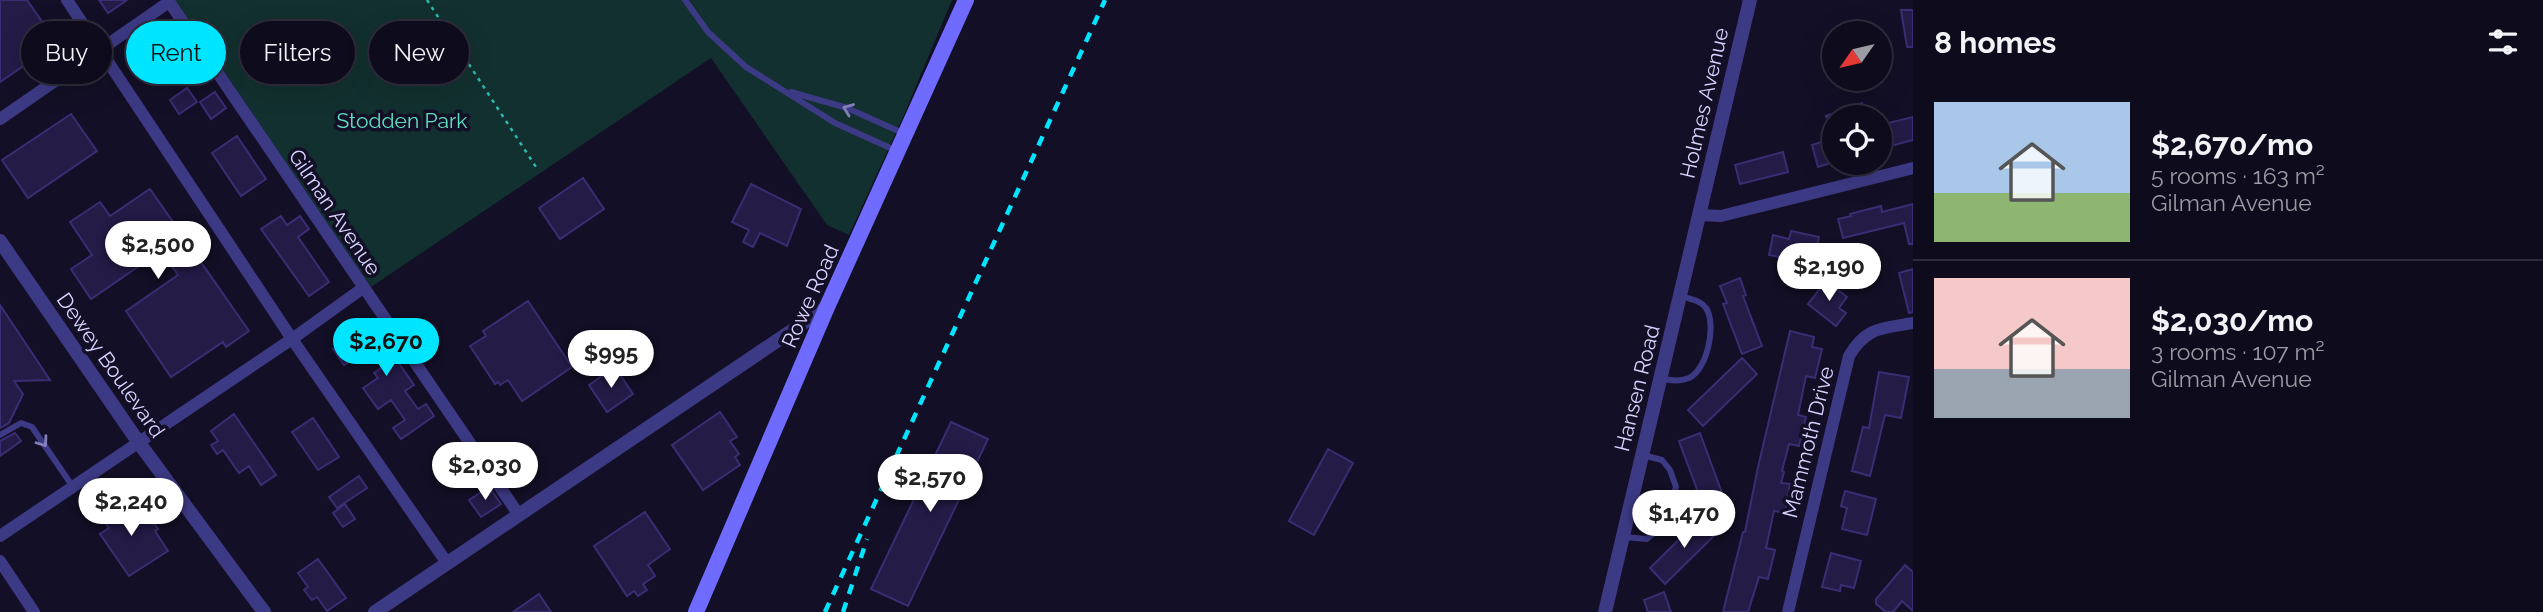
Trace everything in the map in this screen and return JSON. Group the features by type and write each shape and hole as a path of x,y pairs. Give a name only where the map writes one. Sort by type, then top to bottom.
{"main road":[{"name":"Rowe Road","path":"696,612 827,307 966,0"}],"street":[{"path":"68,0 82,21"},
{"name":"Holmes Avenue","path":"1699,215 1750,0"},
{"path":"112,40 169,1"},
{"name":"Gilman Avenue","path":"169,1 519,515"},
{"path":"112,65 292,339 447,563"},
{"path":"0,119 50,84"},
{"path":"1699,215 1720,216 1913,168"},
{"name":"Hansen Road","path":"1606,612 1699,215"},
{"name":"Dewey Boulevard","path":"0,241 139,443 264,612"},
{"path":"0,536 363,288"},
{"path":"375,612 827,307"},
{"name":"Mammoth Drive","path":"1788,612 1849,356 1858,341 1877,329 1912,324"},
{"path":"0,561 34,612"}],"lane":[{"path":"685,0 708,32 746,67 786,90 835,124 898,152"},
{"path":"786,90 847,108 906,134"},
{"path":"1661,379 1679,381 1692,377 1700,367 1711,337 1707,310 1700,302 1681,296"},
{"path":"0,435 21,423 32,427 73,486"},
{"path":"1623,536 1647,539 1663,526 1676,487 1670,470 1662,460 1642,455"}],"path":[{"path":"427,0 537,167"}],"green space":[{"name":"Stodden Park","path":"175,0 952,0 849,235 827,225 711,58 371,287 226,75 226,21 189,21"}],"building":[{"path":"0,0 27,0 42,21 21,21 21,68 0,82"},
{"path":"99,0 127,0 108,13"},
{"path":"1901,10 1913,10 1913,47 1907,47"},
{"path":"187,88 197,102 179,114 170,100"},
{"path":"215,92 226,108 211,119 200,102"},
{"path":"71,114 97,151 28,198 2,160"},
{"path":"1913,117 1913,140 1892,146 1892,122"},
{"path":"237,136 266,179 241,196 212,153"},
{"path":"1822,142 1822,166 1818,167 1812,145"},
{"path":"1783,152 1788,172 1740,184 1735,165"},
{"path":"583,178 604,209 560,239 539,208"},
{"path":"751,184 801,209 787,246 760,233 753,247 743,242 749,230 732,222"},
{"path":"150,189 249,331 226,347 223,342 171,377 126,311 178,275 161,251 91,299 71,269 92,255 70,222 100,202 110,216"},
{"path":"1913,204 1913,244 1909,244 1904,223 1843,238 1838,219 1881,206 1882,212"},
{"path":"281,216 287,225 300,216 309,229 298,237 329,282 309,296 261,229"},
{"path":"1791,231 1819,237 1812,271 1784,266 1786,258 1769,255 1773,235 1789,239"},
{"path":"1913,269 1913,312 1909,313 1899,273"},
{"path":"1740,278 1746,295 1743,296 1762,346 1742,354 1723,304 1727,303 1720,286"},
{"path":"1826,281 1847,297 1839,308 1846,313 1836,326 1808,304"},
{"path":"528,301 572,367 522,401 508,380 500,385 498,382 495,384 470,346 486,336 483,331"},
{"path":"0,305 50,380 14,381 23,394 9,423 0,428"},
{"path":"371,322 374,327 378,324 386,336 382,339 414,385 405,391 418,409 426,404 434,416 401,439 393,428 405,420 391,400 378,409 363,388 378,378 374,373 384,366 371,347 344,365 333,349"},
{"path":"1790,331 1814,337 1812,347 1822,349 1815,378 1806,376 1798,415 1806,417 1799,446 1789,444 1782,471 1781,483 1790,484 1785,513 1774,511 1766,548 1775,550 1768,579 1759,577 1748,612 1723,612 1745,532"},
{"path":"1742,358 1757,374 1703,426 1688,410"},
{"path":"615,367 633,394 607,412 589,385"},
{"path":"1879,372 1909,377 1901,418 1885,415 1870,476 1852,471 1863,427 1869,428"},
{"path":"720,412 737,437 730,441 739,454 735,457 740,465 703,490 672,445"},
{"path":"234,414 276,475 261,485 249,466 239,473 223,450 217,454 211,445 218,441 211,431"},
{"path":"313,418 339,457 318,470 292,432"},
{"path":"951,422 988,439 908,606 871,589"},
{"path":"15,433 21,441 0,456 0,441"},
{"path":"1700,433 1726,504 1705,511 1679,441"},
{"path":"1328,449 1353,463 1314,535 1289,521"},
{"path":"359,476 367,488 337,508 329,497"},
{"path":"489,487 501,504 481,517 469,500"},
{"path":"1845,491 1876,499 1867,535 1842,529 1847,508 1841,506"},
{"path":"109,501 120,519 138,507 158,529 155,531 168,551 129,576 100,534 109,528 96,510"},
{"path":"345,504 355,519 343,527 333,513"},
{"path":"645,512 670,549 648,565 655,576 643,584 647,590 638,596 634,591 627,596 594,546"},
{"path":"1704,515 1719,531 1665,584 1650,568"},
{"path":"1831,553 1861,561 1854,588 1841,585 1840,591 1822,587"},
{"path":"318,559 346,598 327,611 317,597 312,600 304,590 308,587 298,573"},
{"path":"1905,565 1913,572 1913,611 1902,601 1893,612 1886,612 1876,604 1876,599"},
{"path":"1664,592 1671,612 1648,612 1644,600"},
{"path":"539,594 551,612 513,612"}],"railway":[{"path":"825,612 1105,0"},
{"path":"843,612 867,539"}]}
